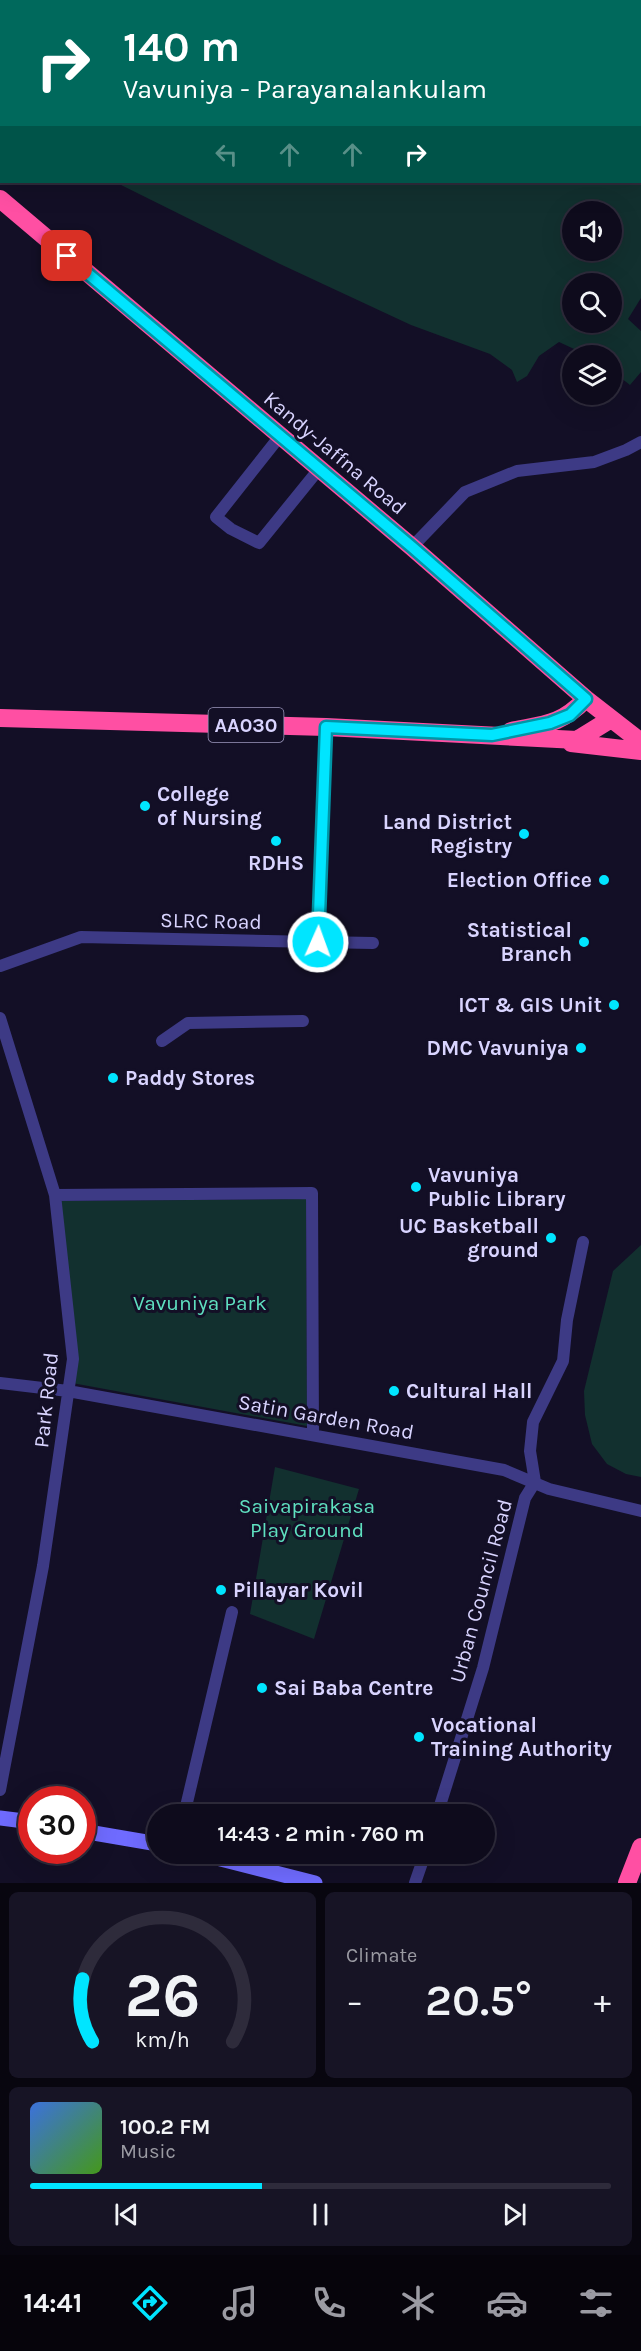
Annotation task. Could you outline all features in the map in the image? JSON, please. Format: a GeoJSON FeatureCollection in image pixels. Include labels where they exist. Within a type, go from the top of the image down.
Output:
{"type":"FeatureCollection","features":[{"type":"Feature","properties":{"kind":"highway","name":"Kandy-Jaffna Road"},"geometry":{"type":"LineString","coordinates":[[0,200],[412,547],[586,699],[641,742]]}},
{"type":"Feature","properties":{"kind":"highway","name":"AA030"},"geometry":{"type":"LineString","coordinates":[[492,735],[550,723],[570,715],[586,699]]}},
{"type":"Feature","properties":{"kind":"highway","name":"AA030"},"geometry":{"type":"LineString","coordinates":[[0,718],[326,727],[492,735],[540,740],[577,740],[611,719]]}},
{"type":"Feature","properties":{"kind":"highway"},"geometry":{"type":"LineString","coordinates":[[540,740],[641,751]]}},
{"type":"Feature","properties":{"kind":"highway"},"geometry":{"type":"LineString","coordinates":[[627,1883],[640,1852]]}},
{"type":"Feature","properties":{"kind":"highway"},"geometry":{"type":"LineString","coordinates":[[636,1883],[640,1852]]}},
{"type":"Feature","properties":{"kind":"main road"},"geometry":{"type":"LineString","coordinates":[[0,1818],[18,1820]]}},
{"type":"Feature","properties":{"kind":"main road"},"geometry":{"type":"LineString","coordinates":[[96,1833],[147,1842]]}},
{"type":"Feature","properties":{"kind":"main road"},"geometry":{"type":"LineString","coordinates":[[239,1864],[312,1883]]}},
{"type":"Feature","properties":{"kind":"street"},"geometry":{"type":"LineString","coordinates":[[280,436],[216,517],[231,529],[259,543],[319,469]]}},
{"type":"Feature","properties":{"kind":"street"},"geometry":{"type":"LineString","coordinates":[[412,547],[465,492],[517,471],[594,462],[641,442]]}},
{"type":"Feature","properties":{"kind":"street"},"geometry":{"type":"LineString","coordinates":[[318,942],[326,727]]}},
{"type":"Feature","properties":{"kind":"street","name":"SLRC Road"},"geometry":{"type":"LineString","coordinates":[[0,966],[81,937],[373,943]]}},
{"type":"Feature","properties":{"kind":"street","name":"Park Road"},"geometry":{"type":"LineString","coordinates":[[0,1018],[55,1195],[73,1359],[43,1566],[0,1790]]}},
{"type":"Feature","properties":{"kind":"street"},"geometry":{"type":"LineString","coordinates":[[162,1041],[188,1023],[303,1021]]}},
{"type":"Feature","properties":{"kind":"street"},"geometry":{"type":"LineString","coordinates":[[55,1195],[312,1193],[313,1434]]}},
{"type":"Feature","properties":{"kind":"street"},"geometry":{"type":"LineString","coordinates":[[535,1482],[530,1451],[533,1422],[563,1361],[567,1320],[583,1242]]}},
{"type":"Feature","properties":{"kind":"street","name":"Satin Garden Road"},"geometry":{"type":"LineString","coordinates":[[0,1383],[68,1391],[504,1470],[549,1489],[641,1511]]}},
{"type":"Feature","properties":{"kind":"street","name":"Urban Council Road"},"geometry":{"type":"LineString","coordinates":[[440,1804],[483,1668],[525,1498],[535,1482]]}},
{"type":"Feature","properties":{"kind":"street"},"geometry":{"type":"LineString","coordinates":[[187,1804],[232,1612]]}},
{"type":"Feature","properties":{"kind":"street"},"geometry":{"type":"LineString","coordinates":[[415,1883],[421,1864]]}},
{"type":"Feature","properties":{"kind":"green space"},"geometry":{"type":"Polygon","coordinates":[[[117,183],[641,183],[641,298],[628,319],[641,331],[641,372],[630,385],[622,379],[622,345],[565,345],[559,342],[539,356],[527,376],[517,382],[512,370],[490,354],[411,325],[280,264],[117,183]]]}},
{"type":"Feature","properties":{"kind":"green space","name":"Vavuniya Park"},"geometry":{"type":"Polygon","coordinates":[[[306,1199],[307,1426],[72,1383],[58,1201],[306,1199]]]}},
{"type":"Feature","properties":{"kind":"green space"},"geometry":{"type":"Polygon","coordinates":[[[641,1245],[641,1477],[626,1474],[607,1464],[592,1444],[585,1415],[584,1391],[613,1271],[641,1245]]]}},
{"type":"Feature","properties":{"kind":"green space","name":"Saivapirakasa Play Ground"},"geometry":{"type":"Polygon","coordinates":[[[275,1467],[359,1489],[314,1639],[250,1614],[275,1467]]]}},
{"type":"Feature","properties":{"kind":"place","name":"College of Nursing"},"geometry":{"type":"Point","coordinates":[145,806]}},
{"type":"Feature","properties":{"kind":"place","name":"Land District Registry"},"geometry":{"type":"Point","coordinates":[524,834]}},
{"type":"Feature","properties":{"kind":"place","name":"RDHS"},"geometry":{"type":"Point","coordinates":[276,841]}},
{"type":"Feature","properties":{"kind":"place","name":"Election Office"},"geometry":{"type":"Point","coordinates":[604,880]}},
{"type":"Feature","properties":{"kind":"place","name":"Statistical Branch"},"geometry":{"type":"Point","coordinates":[584,942]}},
{"type":"Feature","properties":{"kind":"place","name":"ICT & GIS Unit"},"geometry":{"type":"Point","coordinates":[614,1005]}},
{"type":"Feature","properties":{"kind":"place","name":"DMC Vavuniya"},"geometry":{"type":"Point","coordinates":[581,1048]}},
{"type":"Feature","properties":{"kind":"place","name":"Paddy Stores"},"geometry":{"type":"Point","coordinates":[113,1078]}},
{"type":"Feature","properties":{"kind":"place","name":"Vavuniya Public Library"},"geometry":{"type":"Point","coordinates":[416,1187]}},
{"type":"Feature","properties":{"kind":"place","name":"UC Basketball ground"},"geometry":{"type":"Point","coordinates":[551,1238]}},
{"type":"Feature","properties":{"kind":"place","name":"Cultural Hall"},"geometry":{"type":"Point","coordinates":[394,1391]}},
{"type":"Feature","properties":{"kind":"place","name":"Pillayar Kovil"},"geometry":{"type":"Point","coordinates":[221,1590]}},
{"type":"Feature","properties":{"kind":"place","name":"Sai Baba Centre"},"geometry":{"type":"Point","coordinates":[262,1688]}},
{"type":"Feature","properties":{"kind":"place","name":"Vocational Training Authority"},"geometry":{"type":"Point","coordinates":[419,1737]}},
{"type":"Feature","properties":{"kind":"route"},"geometry":{"type":"LineString","coordinates":[[67,256],[412,547],[586,699],[570,715],[550,723],[492,735],[326,727],[318,942]]}}]}
